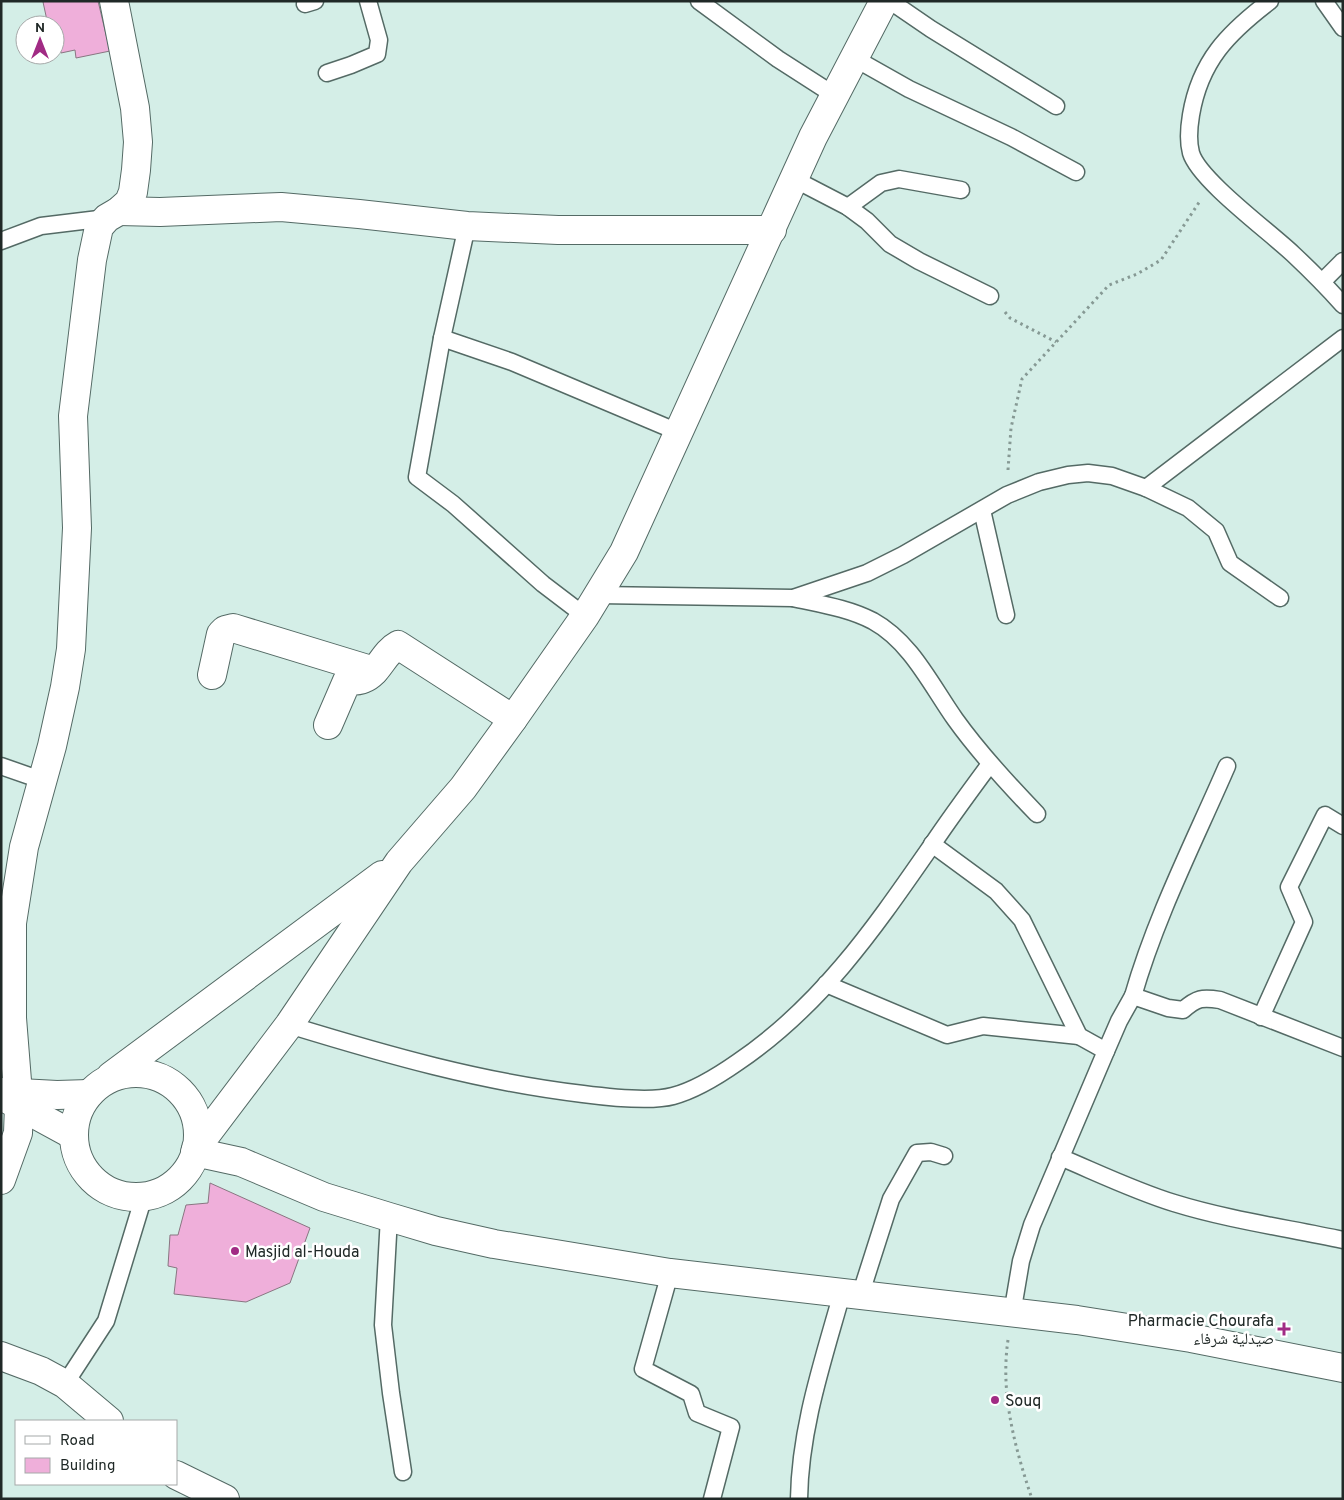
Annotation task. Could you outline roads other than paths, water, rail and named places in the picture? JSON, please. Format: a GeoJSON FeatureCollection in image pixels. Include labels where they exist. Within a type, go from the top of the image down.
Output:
{"type":"FeatureCollection","features":[{"type":"Feature","properties":{"kind":"street"},"geometry":{"type":"LineString","coordinates":[[1,1180],[18,1133],[10,1097],[12,923],[24,847],[62,704],[71,649],[77,528],[73,416],[95,240],[99,227],[129,202],[133,192],[138,142],[135,108],[114,1]]}},
{"type":"Feature","properties":{"kind":"street"},"geometry":{"type":"LineString","coordinates":[[399,862],[97,1087],[77,1113],[73,1135],[76,1152],[83,1168],[94,1182],[110,1192],[127,1196],[144,1196],[162,1191],[177,1182],[188,1168],[196,1150],[290,1025],[399,862],[463,788],[591,605],[624,552],[794,179],[834,95],[884,1]]}},
{"type":"Feature","properties":{"kind":"street"},"geometry":{"type":"LineString","coordinates":[[113,214],[281,207],[467,226],[568,230],[772,230]]}},
{"type":"Feature","properties":{"kind":"street"},"geometry":{"type":"LineString","coordinates":[[212,675],[221,634],[224,630],[233,628],[374,671]]}},
{"type":"Feature","properties":{"kind":"street"},"geometry":{"type":"LineString","coordinates":[[328,725],[347,681],[363,679],[374,671],[389,650],[398,646],[513,719]]}},
{"type":"Feature","properties":{"kind":"street"},"geometry":{"type":"LineString","coordinates":[[10,1097],[97,1087],[125,1074],[145,1074],[164,1079],[181,1092],[192,1109],[198,1128],[196,1150]]}},
{"type":"Feature","properties":{"kind":"street"},"geometry":{"type":"LineString","coordinates":[[10,1097],[73,1135]]}},
{"type":"Feature","properties":{"kind":"street"},"geometry":{"type":"LineString","coordinates":[[196,1150],[241,1162],[324,1197],[436,1231],[494,1244],[670,1273],[1012,1314],[1078,1320],[1191,1338],[1343,1368]]}},
{"type":"Feature","properties":{"kind":"street"},"geometry":{"type":"LineString","coordinates":[[1,1356],[65,1384],[107,1420]]}},
{"type":"Feature","properties":{"kind":"street"},"geometry":{"type":"LineString","coordinates":[[178,1476],[225,1499]]}},
{"type":"Feature","properties":{"kind":"lane"},"geometry":{"type":"LineString","coordinates":[[327,73],[377,54],[379,40],[368,1]]}},
{"type":"Feature","properties":{"kind":"lane"},"geometry":{"type":"LineString","coordinates":[[699,1],[778,59],[834,95]]}},
{"type":"Feature","properties":{"kind":"lane"},"geometry":{"type":"LineString","coordinates":[[890,1],[931,29],[1056,106]]}},
{"type":"Feature","properties":{"kind":"lane"},"geometry":{"type":"LineString","coordinates":[[1270,1],[1216,50],[1204,71],[1194,99],[1189,127],[1191,153],[1204,174],[1292,253],[1343,305]]}},
{"type":"Feature","properties":{"kind":"lane"},"geometry":{"type":"LineString","coordinates":[[1324,1],[1343,28]]}},
{"type":"Feature","properties":{"kind":"lane"},"geometry":{"type":"LineString","coordinates":[[854,58],[909,89],[1011,137],[1076,172]]}},
{"type":"Feature","properties":{"kind":"lane"},"geometry":{"type":"LineString","coordinates":[[794,179],[848,207],[867,221],[890,244],[990,296]]}},
{"type":"Feature","properties":{"kind":"lane"},"geometry":{"type":"LineString","coordinates":[[848,207],[881,183],[899,179],[961,190]]}},
{"type":"Feature","properties":{"kind":"lane"},"geometry":{"type":"LineString","coordinates":[[1,241],[41,226],[113,214]]}},
{"type":"Feature","properties":{"kind":"lane"},"geometry":{"type":"LineString","coordinates":[[467,226],[442,338],[418,477],[453,504],[543,584],[591,605],[793,598],[837,607],[873,622],[896,638],[916,660],[955,719],[990,764],[1037,814]]}},
{"type":"Feature","properties":{"kind":"lane"},"geometry":{"type":"LineString","coordinates":[[1322,282],[1343,261]]}},
{"type":"Feature","properties":{"kind":"lane"},"geometry":{"type":"LineString","coordinates":[[442,338],[512,362],[678,432]]}},
{"type":"Feature","properties":{"kind":"lane"},"geometry":{"type":"LineString","coordinates":[[1146,488],[1343,338]]}},
{"type":"Feature","properties":{"kind":"lane"},"geometry":{"type":"LineString","coordinates":[[793,598],[868,573],[1007,495],[1039,482],[1068,475],[1088,473],[1112,476],[1146,488],[1188,508],[1216,531],[1230,563],[1280,598]]}},
{"type":"Feature","properties":{"kind":"lane"},"geometry":{"type":"LineString","coordinates":[[982,510],[1006,615]]}},
{"type":"Feature","properties":{"kind":"lane"},"geometry":{"type":"LineString","coordinates":[[290,1025],[411,1062],[517,1086],[600,1096],[641,1098],[672,1096],[701,1085],[753,1052],[800,1013],[852,957],[990,764]]}},
{"type":"Feature","properties":{"kind":"lane"},"geometry":{"type":"LineString","coordinates":[[1,766],[41,780]]}},
{"type":"Feature","properties":{"kind":"lane"},"geometry":{"type":"LineString","coordinates":[[1012,1314],[1021,1261],[1032,1225],[1119,1021],[1133,996],[1163,909],[1227,766]]}},
{"type":"Feature","properties":{"kind":"lane"},"geometry":{"type":"LineString","coordinates":[[1261,1017],[1304,922],[1290,887],[1325,815],[1343,826]]}},
{"type":"Feature","properties":{"kind":"lane"},"geometry":{"type":"LineString","coordinates":[[932,844],[996,891],[1022,920],[1079,1036]]}},
{"type":"Feature","properties":{"kind":"lane"},"geometry":{"type":"LineString","coordinates":[[826,984],[948,1035],[983,1026],[1079,1036],[1106,1051]]}},
{"type":"Feature","properties":{"kind":"lane"},"geometry":{"type":"LineString","coordinates":[[1133,996],[1168,1008],[1183,1010],[1193,1002],[1205,997],[1220,1000],[1343,1048]]}},
{"type":"Feature","properties":{"kind":"lane"},"geometry":{"type":"LineString","coordinates":[[799,1499],[802,1453],[809,1414],[851,1294],[891,1199],[917,1153],[931,1152],[944,1156]]}},
{"type":"Feature","properties":{"kind":"lane"},"geometry":{"type":"LineString","coordinates":[[1060,1157],[1174,1203],[1208,1212],[1343,1240]]}},
{"type":"Feature","properties":{"kind":"lane"},"geometry":{"type":"LineString","coordinates":[[65,1384],[106,1321],[144,1196]]}},
{"type":"Feature","properties":{"kind":"lane"},"geometry":{"type":"LineString","coordinates":[[389,1217],[383,1325],[403,1472]]}},
{"type":"Feature","properties":{"kind":"lane"},"geometry":{"type":"LineString","coordinates":[[670,1273],[643,1369],[691,1394],[697,1412],[731,1427],[712,1499]]}},
{"type":"Feature","properties":{"kind":"place","name":"Masjid al-Houda"},"geometry":{"type":"Point","coordinates":[235,1251]}},
{"type":"Feature","properties":{"kind":"place","name":"Pharmacie Chourafa صيدلية شرفاء"},"geometry":{"type":"Point","coordinates":[1284,1329]}},
{"type":"Feature","properties":{"kind":"place","name":"Souq"},"geometry":{"type":"Point","coordinates":[995,1400]}}]}
